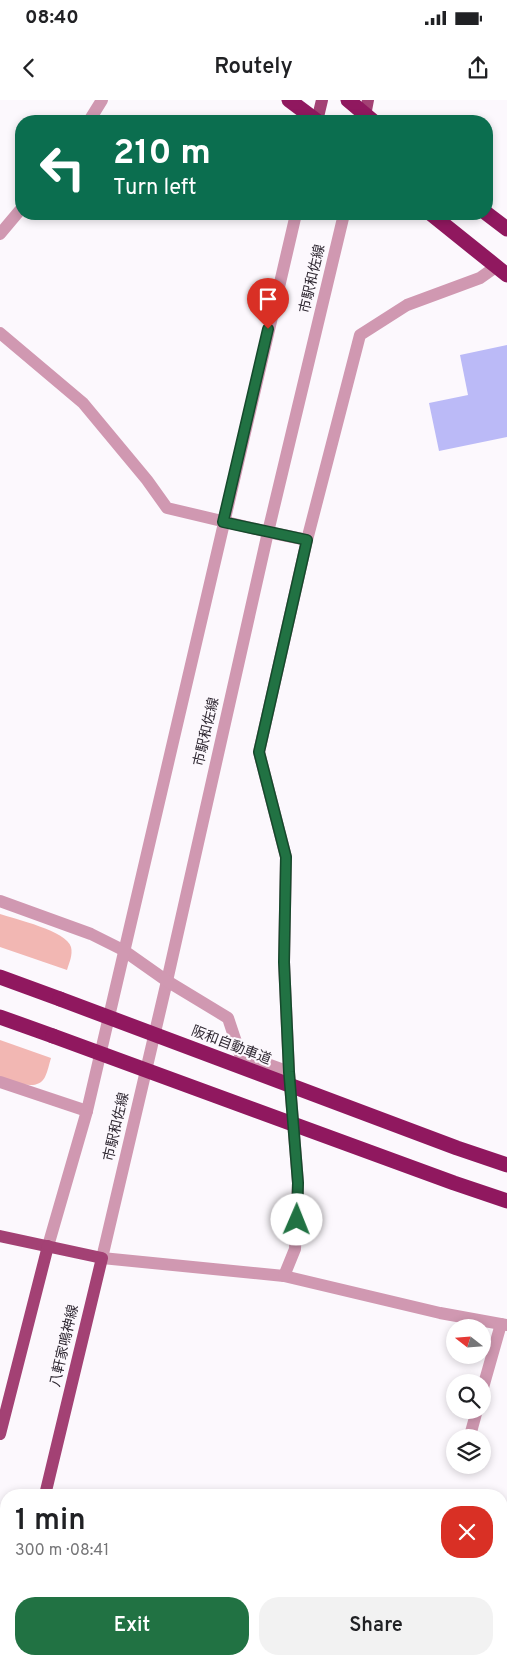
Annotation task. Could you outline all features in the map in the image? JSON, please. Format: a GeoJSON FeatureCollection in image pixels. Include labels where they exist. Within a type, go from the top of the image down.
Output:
{"type":"FeatureCollection","features":[{"type":"Feature","properties":{"kind":"highway"},"geometry":{"type":"LineString","coordinates":[[290,100],[309,115]]}},
{"type":"Feature","properties":{"kind":"highway"},"geometry":{"type":"LineString","coordinates":[[348,100],[367,114]]}},
{"type":"Feature","properties":{"kind":"highway"},"geometry":{"type":"LineString","coordinates":[[493,219],[507,230]]}},
{"type":"Feature","properties":{"kind":"highway"},"geometry":{"type":"LineString","coordinates":[[438,220],[502,271]]}},
{"type":"Feature","properties":{"kind":"highway","name":"阪和自動車道"},"geometry":{"type":"LineString","coordinates":[[0,977],[507,1165]]}},
{"type":"Feature","properties":{"kind":"highway"},"geometry":{"type":"LineString","coordinates":[[0,1017],[507,1201]]}},
{"type":"Feature","properties":{"kind":"main road"},"geometry":{"type":"LineString","coordinates":[[318,115],[322,100]]}},
{"type":"Feature","properties":{"kind":"main road"},"geometry":{"type":"LineString","coordinates":[[0,1236],[102,1258]]}},
{"type":"Feature","properties":{"kind":"main road"},"geometry":{"type":"LineString","coordinates":[[0,1434],[3,1407],[48,1246]]}},
{"type":"Feature","properties":{"kind":"main road","name":"八軒家鳴神線"},"geometry":{"type":"LineString","coordinates":[[47,1489],[102,1258]]}},
{"type":"Feature","properties":{"kind":"street"},"geometry":{"type":"LineString","coordinates":[[93,115],[102,100]]}},
{"type":"Feature","properties":{"kind":"street"},"geometry":{"type":"LineString","coordinates":[[0,234],[15,216]]}},
{"type":"Feature","properties":{"kind":"street"},"geometry":{"type":"LineString","coordinates":[[48,1246],[87,1110],[295,220]]}},
{"type":"Feature","properties":{"kind":"street","name":"市駅和佐線"},"geometry":{"type":"LineString","coordinates":[[102,1258],[167,981],[268,532],[343,220]]}},
{"type":"Feature","properties":{"kind":"street"},"geometry":{"type":"LineString","coordinates":[[284,1276],[295,1249],[298,1208],[284,962],[286,857],[259,752],[307,540],[360,335],[407,305],[502,271]]}},
{"type":"Feature","properties":{"kind":"street"},"geometry":{"type":"LineString","coordinates":[[0,333],[83,403],[146,480],[166,508],[307,540]]}},
{"type":"Feature","properties":{"kind":"street"},"geometry":{"type":"LineString","coordinates":[[0,901],[91,934],[123,950],[167,981],[228,1018],[240,1054],[289,1072]]}},
{"type":"Feature","properties":{"kind":"street"},"geometry":{"type":"LineString","coordinates":[[0,1082],[87,1110]]}},
{"type":"Feature","properties":{"kind":"street"},"geometry":{"type":"LineString","coordinates":[[102,1258],[284,1276],[440,1313],[504,1324],[488,1374]]}},
{"type":"Feature","properties":{"kind":"shaded area"},"geometry":{"type":"Polygon","coordinates":[[[0,914],[51,931],[67,941],[72,953],[67,970],[0,947],[0,914]]]}},
{"type":"Feature","properties":{"kind":"shaded area"},"geometry":{"type":"Polygon","coordinates":[[[0,1040],[51,1058],[46,1075],[41,1082],[31,1085],[0,1077],[0,1040]]]}},
{"type":"Feature","properties":{"kind":"building"},"geometry":{"type":"Polygon","coordinates":[[[507,345],[507,437],[439,451],[429,403],[468,395],[460,355],[507,345]]]}},
{"type":"Feature","properties":{"kind":"route"},"geometry":{"type":"LineString","coordinates":[[268,329],[223,522],[307,540],[259,752],[286,857],[284,962],[289,1072],[298,1183],[297,1220]]}}]}
